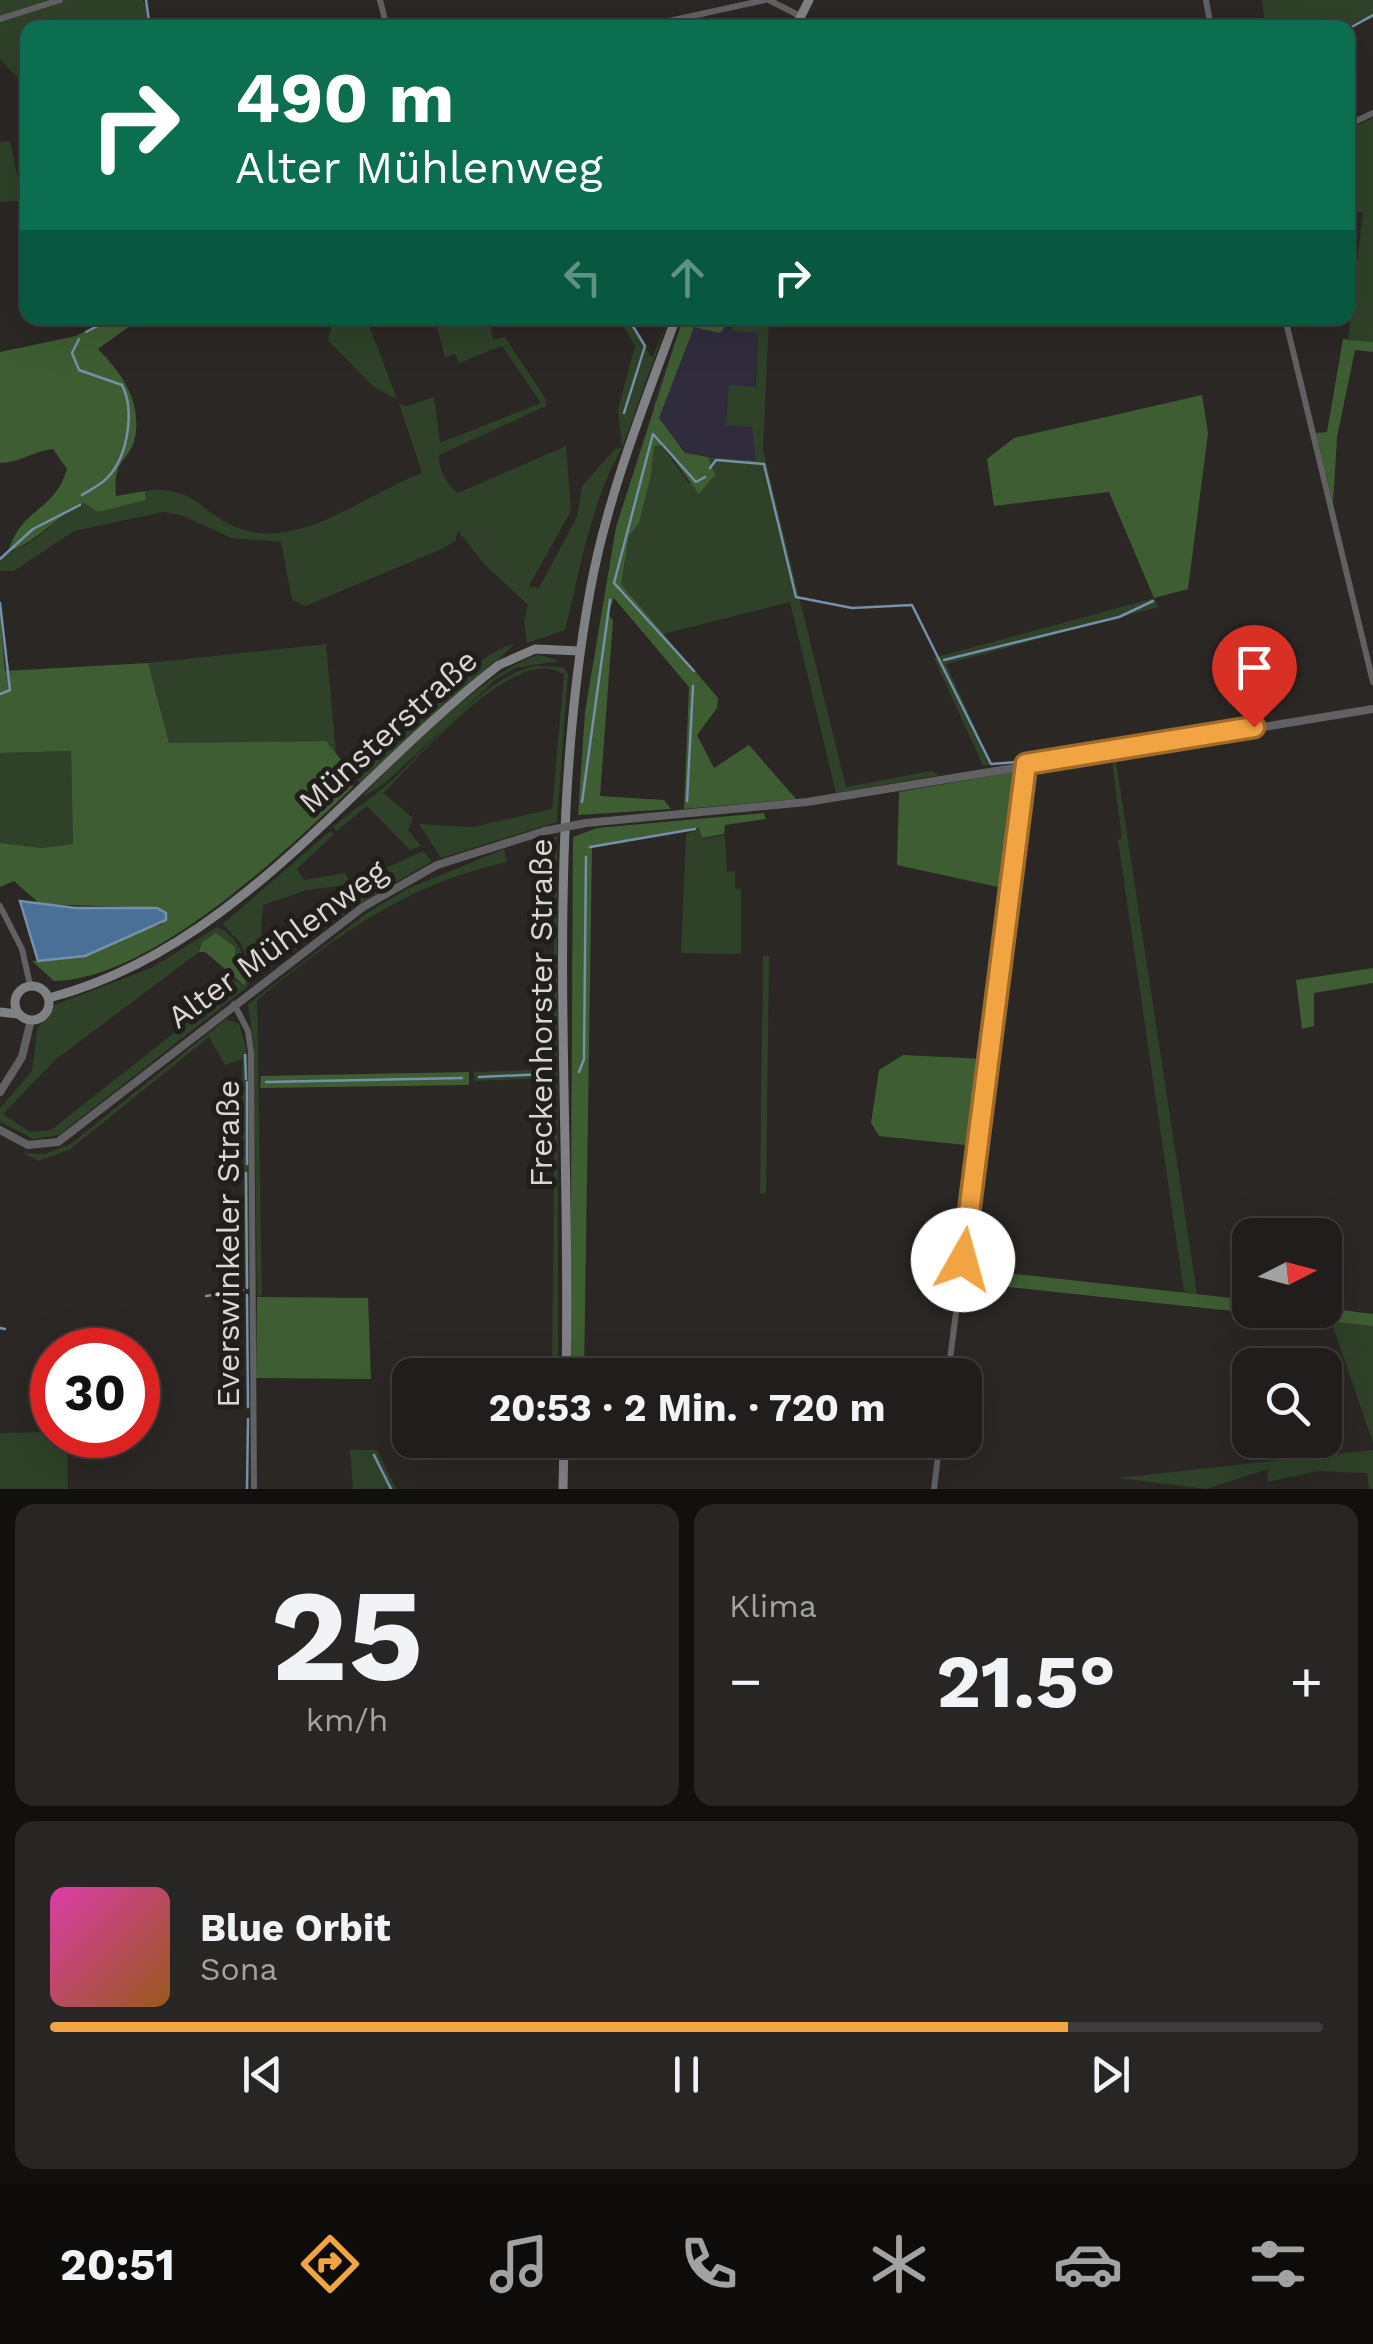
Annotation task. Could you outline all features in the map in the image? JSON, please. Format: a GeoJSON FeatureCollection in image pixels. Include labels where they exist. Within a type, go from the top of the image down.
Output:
{"type":"FeatureCollection","features":[{"type":"Feature","properties":{"kind":"main road"},"geometry":{"type":"LineString","coordinates":[[799,20],[809,0]]}},
{"type":"Feature","properties":{"kind":"main road"},"geometry":{"type":"LineString","coordinates":[[580,651],[608,516],[674,325]]}},
{"type":"Feature","properties":{"kind":"main road","name":"Münsterstraße"},"geometry":{"type":"LineString","coordinates":[[48,998],[132,967],[211,921],[499,664],[536,649],[580,651]]}},
{"type":"Feature","properties":{"kind":"main road","name":"Freckenhorster Straße"},"geometry":{"type":"LineString","coordinates":[[566,1358],[565,837],[580,651]]}},
{"type":"Feature","properties":{"kind":"main road"},"geometry":{"type":"LineString","coordinates":[[30,985],[42,988],[48,998],[45,1014],[31,1020],[0,1009],[30,985]]}},
{"type":"Feature","properties":{"kind":"main road"},"geometry":{"type":"LineString","coordinates":[[14,998],[18,1014]]}},
{"type":"Feature","properties":{"kind":"main road"},"geometry":{"type":"LineString","coordinates":[[563,1489],[564,1458]]}},
{"type":"Feature","properties":{"kind":"street"},"geometry":{"type":"LineString","coordinates":[[0,19],[60,0]]}},
{"type":"Feature","properties":{"kind":"street"},"geometry":{"type":"LineString","coordinates":[[674,20],[767,0],[800,16]]}},
{"type":"Feature","properties":{"kind":"street"},"geometry":{"type":"LineString","coordinates":[[1287,325],[1373,682]]}},
{"type":"Feature","properties":{"kind":"street","name":"Alter Mühlenweg"},"geometry":{"type":"LineString","coordinates":[[0,1130],[28,1145],[50,1144],[65,1138],[341,922],[404,881],[467,854],[586,823],[768,808],[1373,708]]}},
{"type":"Feature","properties":{"kind":"street"},"geometry":{"type":"LineString","coordinates":[[950,1358],[1026,764]]}},
{"type":"Feature","properties":{"kind":"street"},"geometry":{"type":"LineString","coordinates":[[0,906],[22,949],[30,985]]}},
{"type":"Feature","properties":{"kind":"street","name":"Everswinkeler Straße"},"geometry":{"type":"LineString","coordinates":[[233,1003],[245,1023],[251,1052],[254,1489]]}},
{"type":"Feature","properties":{"kind":"street"},"geometry":{"type":"LineString","coordinates":[[0,1092],[22,1057],[31,1020]]}},
{"type":"Feature","properties":{"kind":"street"},"geometry":{"type":"LineString","coordinates":[[934,1489],[938,1458]]}},
{"type":"Feature","properties":{"kind":"shaded area"},"geometry":{"type":"Polygon","coordinates":[[[681,325],[723,325],[732,331],[758,332],[752,427],[757,460],[685,454],[652,408],[681,325]]]}},
{"type":"Feature","properties":{"kind":"green space"},"geometry":{"type":"Polygon","coordinates":[[[0,0],[143,0],[150,20],[20,20],[20,78],[0,59],[0,0]]]}},
{"type":"Feature","properties":{"kind":"green space"},"geometry":{"type":"Polygon","coordinates":[[[1262,0],[1373,0],[1373,18],[1355,26],[1355,20],[1264,20],[1262,0]]]}},
{"type":"Feature","properties":{"kind":"green space"},"geometry":{"type":"Polygon","coordinates":[[[1373,118],[1373,342],[1348,339],[1350,325],[1355,325],[1355,280],[1363,212],[1355,214],[1355,126],[1373,118]]]}},
{"type":"Feature","properties":{"kind":"green space"},"geometry":{"type":"Polygon","coordinates":[[[10,141],[20,201],[0,202],[0,142],[10,141]]]}},
{"type":"Feature","properties":{"kind":"green space"},"geometry":{"type":"Polygon","coordinates":[[[97,325],[131,325],[98,349],[126,386],[136,418],[134,441],[117,473],[116,496],[145,491],[146,500],[98,512],[84,503],[8,552],[22,526],[54,494],[67,469],[53,449],[0,463],[0,352],[76,336],[97,325]]]}},
{"type":"Feature","properties":{"kind":"green space"},"geometry":{"type":"Polygon","coordinates":[[[331,325],[369,325],[397,399],[374,387],[328,341],[331,325]]]}},
{"type":"Feature","properties":{"kind":"green space"},"geometry":{"type":"Polygon","coordinates":[[[437,325],[490,325],[493,340],[505,337],[545,398],[546,406],[439,455],[447,481],[458,493],[566,446],[571,511],[529,586],[539,588],[577,517],[582,486],[615,449],[622,448],[594,513],[565,630],[527,643],[524,623],[528,605],[484,564],[458,531],[455,541],[444,548],[305,606],[292,600],[281,542],[231,538],[181,515],[163,512],[74,531],[14,571],[0,571],[3,557],[29,543],[76,507],[84,503],[98,512],[146,500],[145,491],[177,492],[248,531],[270,534],[315,524],[422,473],[399,404],[408,406],[434,397],[440,443],[541,403],[502,346],[459,363],[455,354],[445,358],[437,325]]]}},
{"type":"Feature","properties":{"kind":"green space"},"geometry":{"type":"Polygon","coordinates":[[[622,325],[632,325],[652,358],[666,325],[622,448],[618,409],[635,346],[622,325]]]}},
{"type":"Feature","properties":{"kind":"green space"},"geometry":{"type":"Polygon","coordinates":[[[681,325],[726,325],[720,333],[694,327],[659,418],[685,453],[708,457],[715,475],[699,494],[663,445],[654,446],[651,476],[639,523],[629,536],[621,584],[718,698],[717,708],[697,735],[714,768],[749,745],[796,799],[684,809],[689,687],[614,598],[608,614],[613,620],[600,796],[664,800],[671,809],[578,815],[585,712],[616,527],[681,325]]]}},
{"type":"Feature","properties":{"kind":"green space"},"geometry":{"type":"Polygon","coordinates":[[[732,325],[769,325],[763,450],[846,787],[931,771],[940,775],[836,793],[790,602],[663,634],[621,584],[629,536],[639,523],[651,476],[654,446],[662,445],[689,484],[712,466],[708,457],[756,460],[752,427],[726,425],[729,385],[756,387],[758,333],[732,331],[732,325]]]}},
{"type":"Feature","properties":{"kind":"green space"},"geometry":{"type":"Polygon","coordinates":[[[1343,339],[1373,342],[1373,352],[1355,350],[1337,437],[1333,503],[1316,433],[1327,432],[1343,339]]]}},
{"type":"Feature","properties":{"kind":"green space"},"geometry":{"type":"Polygon","coordinates":[[[1202,395],[1208,433],[1188,589],[1154,598],[1109,492],[994,506],[987,459],[1014,438],[1202,395]]]}},
{"type":"Feature","properties":{"kind":"green space"},"geometry":{"type":"Polygon","coordinates":[[[1154,598],[1158,607],[946,664],[992,765],[983,766],[934,658],[1154,598]]]}},
{"type":"Feature","properties":{"kind":"green space"},"geometry":{"type":"Polygon","coordinates":[[[0,611],[5,671],[148,663],[169,743],[326,741],[354,776],[350,779],[353,787],[254,877],[173,936],[92,975],[54,981],[32,961],[85,956],[119,938],[163,924],[157,908],[40,904],[14,881],[0,887],[0,843],[42,848],[73,844],[71,751],[0,753],[0,611]]]}},
{"type":"Feature","properties":{"kind":"green space"},"geometry":{"type":"Polygon","coordinates":[[[326,644],[336,753],[325,741],[169,744],[148,663],[326,644]]]}},
{"type":"Feature","properties":{"kind":"green space"},"geometry":{"type":"Polygon","coordinates":[[[515,644],[361,784],[354,776],[362,774],[457,680],[478,663],[515,644]]]}},
{"type":"Feature","properties":{"kind":"green space"},"geometry":{"type":"Polygon","coordinates":[[[540,655],[560,661],[515,668],[495,680],[385,783],[361,798],[396,761],[472,694],[498,675],[540,655]]]}},
{"type":"Feature","properties":{"kind":"green space"},"geometry":{"type":"Polygon","coordinates":[[[535,666],[563,667],[568,674],[557,822],[441,858],[419,824],[473,827],[552,809],[564,675],[545,668],[521,673],[469,708],[383,793],[413,818],[408,830],[421,846],[410,850],[367,806],[337,831],[333,827],[389,783],[476,698],[515,673],[535,666]]]}},
{"type":"Feature","properties":{"kind":"green space"},"geometry":{"type":"Polygon","coordinates":[[[71,751],[73,845],[42,848],[0,843],[0,753],[71,751]]]}},
{"type":"Feature","properties":{"kind":"green space"},"geometry":{"type":"Polygon","coordinates":[[[1111,754],[1115,755],[1197,1294],[1184,1292],[1118,840],[1122,839],[1111,754]]]}},
{"type":"Feature","properties":{"kind":"green space"},"geometry":{"type":"Polygon","coordinates":[[[1019,771],[1007,889],[897,865],[899,792],[1019,771]]]}},
{"type":"Feature","properties":{"kind":"green space"},"geometry":{"type":"Polygon","coordinates":[[[764,813],[766,819],[725,825],[724,834],[702,838],[699,828],[592,848],[584,1358],[570,1358],[573,837],[597,828],[764,813]]]}},
{"type":"Feature","properties":{"kind":"green space"},"geometry":{"type":"Polygon","coordinates":[[[700,828],[702,839],[725,835],[727,872],[735,871],[735,888],[741,889],[741,954],[681,953],[686,834],[700,828]]]}},
{"type":"Feature","properties":{"kind":"green space"},"geometry":{"type":"Polygon","coordinates":[[[330,831],[334,834],[297,869],[304,880],[345,873],[351,884],[423,851],[432,861],[357,905],[254,980],[242,945],[223,924],[330,831]],[[348,885],[307,890],[263,905],[259,967],[349,904],[348,885]]]}},
{"type":"Feature","properties":{"kind":"green space"},"geometry":{"type":"Polygon","coordinates":[[[557,837],[558,1358],[552,1358],[555,1078],[475,1081],[474,1072],[554,1069],[557,837]]]}},
{"type":"Feature","properties":{"kind":"green space"},"geometry":{"type":"Polygon","coordinates":[[[504,849],[507,862],[437,884],[374,915],[257,1000],[262,1295],[257,1297],[254,1048],[248,1004],[367,913],[405,890],[504,849]]]}},
{"type":"Feature","properties":{"kind":"green space"},"geometry":{"type":"Polygon","coordinates":[[[217,927],[236,942],[250,981],[59,1135],[33,1139],[0,1122],[0,1108],[32,1071],[37,1029],[54,1005],[151,968],[217,927]],[[202,942],[199,952],[55,1060],[3,1114],[30,1132],[51,1130],[216,1000],[234,979],[243,985],[202,942]]]}},
{"type":"Feature","properties":{"kind":"green space"},"geometry":{"type":"Polygon","coordinates":[[[216,933],[235,947],[235,957],[248,977],[244,985],[205,952],[199,952],[202,942],[216,933]]]}},
{"type":"Feature","properties":{"kind":"green space"},"geometry":{"type":"Polygon","coordinates":[[[763,956],[769,956],[766,1193],[760,1194],[763,956]]]}},
{"type":"Feature","properties":{"kind":"green space"},"geometry":{"type":"Polygon","coordinates":[[[1373,968],[1373,983],[1314,993],[1314,1026],[1302,1029],[1296,980],[1373,968]]]}},
{"type":"Feature","properties":{"kind":"green space"},"geometry":{"type":"Polygon","coordinates":[[[226,1019],[239,1024],[248,1055],[250,1288],[245,1288],[242,1059],[225,1065],[209,1037],[69,1150],[38,1161],[23,1153],[45,1154],[72,1143],[226,1019]]]}},
{"type":"Feature","properties":{"kind":"green space"},"geometry":{"type":"Polygon","coordinates":[[[903,1055],[984,1059],[974,1146],[879,1136],[871,1123],[879,1070],[903,1055]]]}},
{"type":"Feature","properties":{"kind":"green space"},"geometry":{"type":"Polygon","coordinates":[[[469,1072],[469,1085],[260,1088],[261,1076],[469,1072]]]}},
{"type":"Feature","properties":{"kind":"green space"},"geometry":{"type":"Polygon","coordinates":[[[963,1268],[1232,1298],[1232,1311],[962,1282],[963,1268]]]}},
{"type":"Feature","properties":{"kind":"green space"},"geometry":{"type":"Polygon","coordinates":[[[257,1297],[368,1298],[371,1379],[256,1378],[257,1297]]]}},
{"type":"Feature","properties":{"kind":"green space"},"geometry":{"type":"Polygon","coordinates":[[[1342,1310],[1373,1314],[1373,1326],[1342,1323],[1342,1310]]]}},
{"type":"Feature","properties":{"kind":"green space"},"geometry":{"type":"Polygon","coordinates":[[[1342,1322],[1373,1326],[1373,1443],[1342,1348],[1333,1328],[1342,1328],[1342,1322]]]}},
{"type":"Feature","properties":{"kind":"green space"},"geometry":{"type":"Polygon","coordinates":[[[30,1432],[30,1458],[67,1458],[68,1489],[0,1489],[0,1433],[30,1432]]]}},
{"type":"Feature","properties":{"kind":"green space"},"geometry":{"type":"Polygon","coordinates":[[[350,1450],[377,1450],[396,1489],[353,1489],[350,1450]]]}},
{"type":"Feature","properties":{"kind":"green space"},"geometry":{"type":"Polygon","coordinates":[[[1373,1450],[1373,1489],[1369,1489],[1367,1473],[1319,1471],[1267,1482],[1268,1469],[1206,1489],[1118,1478],[1300,1458],[1342,1458],[1342,1453],[1373,1450]]]}},
{"type":"Feature","properties":{"kind":"water"},"geometry":{"type":"Polygon","coordinates":[[[20,901],[76,908],[157,908],[166,913],[166,920],[85,956],[38,961],[20,901]]]}},
{"type":"Feature","properties":{"kind":"waterway"},"geometry":{"type":"LineString","coordinates":[[146,0],[149,20]]}},
{"type":"Feature","properties":{"kind":"waterway"},"geometry":{"type":"LineString","coordinates":[[1355,25],[1373,15]]}},
{"type":"Feature","properties":{"kind":"waterway"},"geometry":{"type":"LineString","coordinates":[[86,332],[100,325]]}},
{"type":"Feature","properties":{"kind":"waterway"},"geometry":{"type":"LineString","coordinates":[[624,413],[645,346],[632,325]]}},
{"type":"Feature","properties":{"kind":"waterway"},"geometry":{"type":"LineString","coordinates":[[79,339],[72,353],[79,370],[122,385],[129,420],[125,445],[115,468],[82,495]]}},
{"type":"Feature","properties":{"kind":"waterway"},"geometry":{"type":"LineString","coordinates":[[694,671],[614,583],[653,434],[696,482],[705,477]]}},
{"type":"Feature","properties":{"kind":"waterway"},"geometry":{"type":"LineString","coordinates":[[710,468],[716,460],[764,464],[796,597],[852,608],[912,605],[991,764],[1017,762]]}},
{"type":"Feature","properties":{"kind":"waterway"},"geometry":{"type":"LineString","coordinates":[[0,559],[33,529],[80,505]]}},
{"type":"Feature","properties":{"kind":"waterway"},"geometry":{"type":"LineString","coordinates":[[582,802],[610,600]]}},
{"type":"Feature","properties":{"kind":"waterway"},"geometry":{"type":"LineString","coordinates":[[944,660],[1119,617],[1153,601]]}},
{"type":"Feature","properties":{"kind":"waterway"},"geometry":{"type":"LineString","coordinates":[[0,603],[10,690],[0,694]]}},
{"type":"Feature","properties":{"kind":"waterway"},"geometry":{"type":"LineString","coordinates":[[687,801],[693,686]]}},
{"type":"Feature","properties":{"kind":"waterway"},"geometry":{"type":"LineString","coordinates":[[1010,848],[1020,772]]}},
{"type":"Feature","properties":{"kind":"waterway"},"geometry":{"type":"LineString","coordinates":[[590,847],[695,829]]}},
{"type":"Feature","properties":{"kind":"waterway"},"geometry":{"type":"LineString","coordinates":[[993,1059],[1020,849]]}},
{"type":"Feature","properties":{"kind":"waterway"},"geometry":{"type":"LineString","coordinates":[[579,1072],[584,1059],[586,857]]}},
{"type":"Feature","properties":{"kind":"waterway"},"geometry":{"type":"LineString","coordinates":[[245,1055],[246,1079]]}},
{"type":"Feature","properties":{"kind":"waterway"},"geometry":{"type":"LineString","coordinates":[[968,1257],[992,1072]]}},
{"type":"Feature","properties":{"kind":"waterway"},"geometry":{"type":"LineString","coordinates":[[479,1077],[546,1074]]}},
{"type":"Feature","properties":{"kind":"waterway"},"geometry":{"type":"LineString","coordinates":[[266,1082],[462,1078]]}},
{"type":"Feature","properties":{"kind":"waterway"},"geometry":{"type":"LineString","coordinates":[[247,1082],[247,1164]]}},
{"type":"Feature","properties":{"kind":"waterway"},"geometry":{"type":"LineString","coordinates":[[246,1173],[247,1288]]}},
{"type":"Feature","properties":{"kind":"waterway"},"geometry":{"type":"LineString","coordinates":[[206,1296],[243,1290]]}},
{"type":"Feature","properties":{"kind":"waterway"},"geometry":{"type":"LineString","coordinates":[[247,1295],[248,1407]]}},
{"type":"Feature","properties":{"kind":"waterway"},"geometry":{"type":"LineString","coordinates":[[0,1328],[5,1329]]}},
{"type":"Feature","properties":{"kind":"waterway"},"geometry":{"type":"LineString","coordinates":[[247,1489],[248,1419]]}},
{"type":"Feature","properties":{"kind":"waterway"},"geometry":{"type":"LineString","coordinates":[[374,1455],[391,1489]]}},
{"type":"Feature","properties":{"kind":"route"},"geometry":{"type":"LineString","coordinates":[[963,1260],[1026,764],[1254,727]]}}]}
